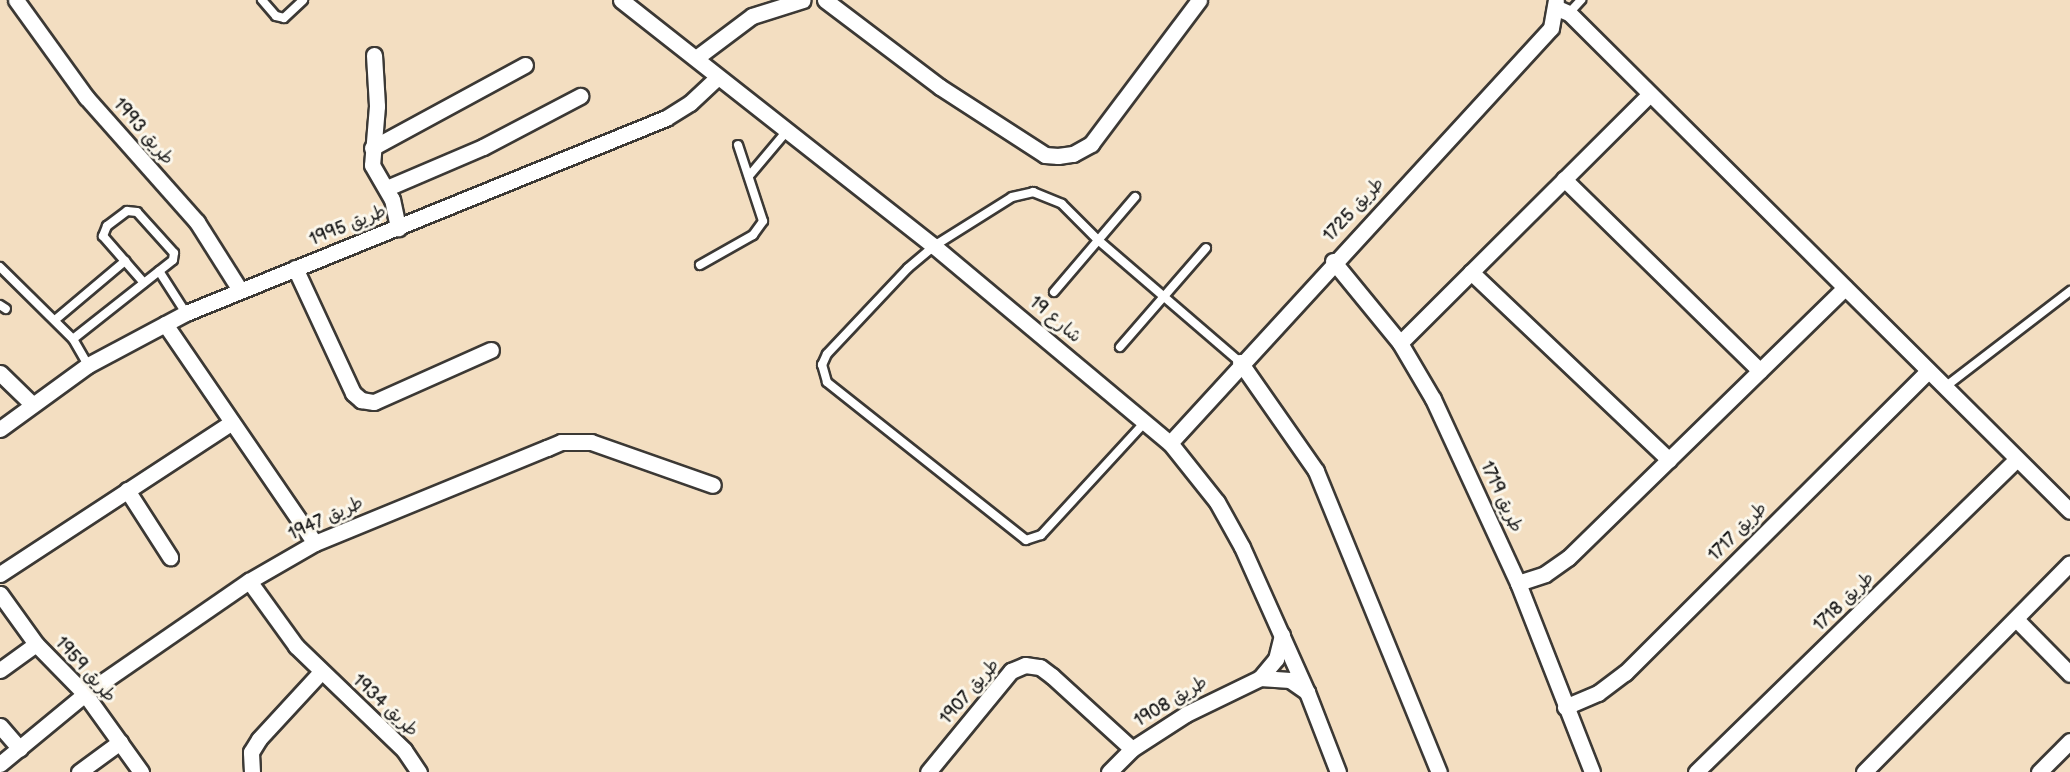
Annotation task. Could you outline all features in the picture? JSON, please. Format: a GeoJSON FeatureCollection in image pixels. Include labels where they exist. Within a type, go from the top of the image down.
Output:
{"type":"FeatureCollection","features":[{"type":"Feature","properties":{"kind":"street","name":"طريق 1993"},"geometry":{"type":"LineString","coordinates":[[16,0],[86,97],[197,222],[240,290]]}},
{"type":"Feature","properties":{"kind":"street","name":"شارع 19"},"geometry":{"type":"LineString","coordinates":[[621,0],[786,132],[934,246],[1170,443],[1217,502],[1282,635],[1338,772]]}},
{"type":"Feature","properties":{"kind":"street"},"geometry":{"type":"LineString","coordinates":[[696,58],[752,16],[803,0]]}},
{"type":"Feature","properties":{"kind":"street"},"geometry":{"type":"LineString","coordinates":[[825,0],[940,87],[1045,155],[1058,156],[1073,154],[1091,144],[1199,0]]}},
{"type":"Feature","properties":{"kind":"street"},"geometry":{"type":"LineString","coordinates":[[1560,7],[2070,511]]}},
{"type":"Feature","properties":{"kind":"street","name":"طريق 1725"},"geometry":{"type":"LineString","coordinates":[[1170,443],[1240,362],[1544,36],[1560,7]]}},
{"type":"Feature","properties":{"kind":"street"},"geometry":{"type":"LineString","coordinates":[[374,55],[377,106],[372,148],[374,172],[387,188],[398,228]]}},
{"type":"Feature","properties":{"kind":"street"},"geometry":{"type":"LineString","coordinates":[[372,148],[525,65]]}},
{"type":"Feature","properties":{"kind":"street","name":"طريق 1995"},"geometry":{"type":"LineString","coordinates":[[0,429],[88,365],[186,313],[666,118],[690,103],[718,77]]}},
{"type":"Feature","properties":{"kind":"street"},"geometry":{"type":"LineString","coordinates":[[1400,343],[1649,95]]}},
{"type":"Feature","properties":{"kind":"street"},"geometry":{"type":"LineString","coordinates":[[387,188],[476,150],[580,96]]}},
{"type":"Feature","properties":{"kind":"street"},"geometry":{"type":"LineString","coordinates":[[1564,179],[1760,371]]}},
{"type":"Feature","properties":{"kind":"street","name":"طريق 1719"},"geometry":{"type":"LineString","coordinates":[[1333,261],[1400,343],[1433,399],[1518,583],[1592,772]]}},
{"type":"Feature","properties":{"kind":"street"},"geometry":{"type":"LineString","coordinates":[[295,268],[353,393],[361,400],[374,402],[491,350]]}},
{"type":"Feature","properties":{"kind":"street"},"geometry":{"type":"LineString","coordinates":[[1471,272],[1669,460]]}},
{"type":"Feature","properties":{"kind":"street"},"geometry":{"type":"LineString","coordinates":[[1518,583],[1545,574],[1568,558],[1845,288]]}},
{"type":"Feature","properties":{"kind":"street"},"geometry":{"type":"LineString","coordinates":[[165,324],[315,543]]}},
{"type":"Feature","properties":{"kind":"street"},"geometry":{"type":"LineString","coordinates":[[1240,362],[1316,471],[1439,772]]}},
{"type":"Feature","properties":{"kind":"street","name":"طريق 1717"},"geometry":{"type":"LineString","coordinates":[[1565,707],[1598,693],[1625,673],[1928,370]]}},
{"type":"Feature","properties":{"kind":"street"},"geometry":{"type":"LineString","coordinates":[[0,373],[32,404]]}},
{"type":"Feature","properties":{"kind":"street"},"geometry":{"type":"LineString","coordinates":[[0,574],[232,422]]}},
{"type":"Feature","properties":{"kind":"street","name":"طريق 1947"},"geometry":{"type":"LineString","coordinates":[[0,764],[85,694],[249,581],[315,543],[561,442],[591,442],[713,485]]}},
{"type":"Feature","properties":{"kind":"street","name":"طريق 1718"},"geometry":{"type":"LineString","coordinates":[[1696,772],[2017,459]]}},
{"type":"Feature","properties":{"kind":"street"},"geometry":{"type":"LineString","coordinates":[[127,490],[170,557]]}},
{"type":"Feature","properties":{"kind":"street"},"geometry":{"type":"LineString","coordinates":[[1864,772],[2070,563]]}},
{"type":"Feature","properties":{"kind":"street","name":"طريق 1934"},"geometry":{"type":"LineString","coordinates":[[249,581],[285,632],[320,673],[404,750],[419,772]]}},
{"type":"Feature","properties":{"kind":"street","name":"طريق 1959"},"geometry":{"type":"LineString","coordinates":[[0,594],[36,644],[85,694],[141,772]]}},
{"type":"Feature","properties":{"kind":"street"},"geometry":{"type":"LineString","coordinates":[[2016,619],[2070,674]]}},
{"type":"Feature","properties":{"kind":"street","name":"طريق 1908"},"geometry":{"type":"LineString","coordinates":[[1109,772],[1132,748],[1186,714],[1260,678],[1276,659],[1282,635]]}},
{"type":"Feature","properties":{"kind":"street"},"geometry":{"type":"LineString","coordinates":[[0,670],[36,644]]}},
{"type":"Feature","properties":{"kind":"street","name":"طريق 1907"},"geometry":{"type":"LineString","coordinates":[[928,772],[1011,671],[1025,665],[1040,667],[1052,676],[1132,748]]}},
{"type":"Feature","properties":{"kind":"street"},"geometry":{"type":"LineString","coordinates":[[252,772],[251,752],[259,739],[320,673]]}},
{"type":"Feature","properties":{"kind":"street","name":"طريق 1908"},"geometry":{"type":"LineString","coordinates":[[1260,678],[1290,680],[1307,692]]}},
{"type":"Feature","properties":{"kind":"street"},"geometry":{"type":"LineString","coordinates":[[0,726],[20,748]]}},
{"type":"Feature","properties":{"kind":"street"},"geometry":{"type":"LineString","coordinates":[[2039,772],[2070,741]]}},
{"type":"Feature","properties":{"kind":"street"},"geometry":{"type":"LineString","coordinates":[[79,772],[120,742]]}},
{"type":"Feature","properties":{"kind":"lane"},"geometry":{"type":"LineString","coordinates":[[262,0],[276,16],[284,18],[303,0]]}},
{"type":"Feature","properties":{"kind":"lane"},"geometry":{"type":"LineString","coordinates":[[1560,7],[1581,0]]}},
{"type":"Feature","properties":{"kind":"lane"},"geometry":{"type":"LineString","coordinates":[[749,176],[786,132]]}},
{"type":"Feature","properties":{"kind":"lane"},"geometry":{"type":"LineString","coordinates":[[700,265],[762,226],[763,211],[738,145]]}},
{"type":"Feature","properties":{"kind":"lane"},"geometry":{"type":"LineString","coordinates":[[1146,421],[1041,535],[1026,540],[827,382],[822,371],[827,354],[934,246],[1012,196],[1033,192],[1062,204],[1098,240],[1240,362]]}},
{"type":"Feature","properties":{"kind":"lane"},"geometry":{"type":"LineString","coordinates":[[1054,292],[1135,197]]}},
{"type":"Feature","properties":{"kind":"lane"},"geometry":{"type":"LineString","coordinates":[[74,339],[173,260],[174,253],[132,210],[123,214],[103,233],[144,283]]}},
{"type":"Feature","properties":{"kind":"lane"},"geometry":{"type":"LineString","coordinates":[[1120,346],[1206,248]]}},
{"type":"Feature","properties":{"kind":"lane"},"geometry":{"type":"LineString","coordinates":[[55,320],[125,261]]}},
{"type":"Feature","properties":{"kind":"lane"},"geometry":{"type":"LineString","coordinates":[[0,267],[74,339],[88,365]]}},
{"type":"Feature","properties":{"kind":"lane"},"geometry":{"type":"LineString","coordinates":[[159,271],[186,313]]}},
{"type":"Feature","properties":{"kind":"lane"},"geometry":{"type":"LineString","coordinates":[[1945,387],[2070,291]]}}]}
